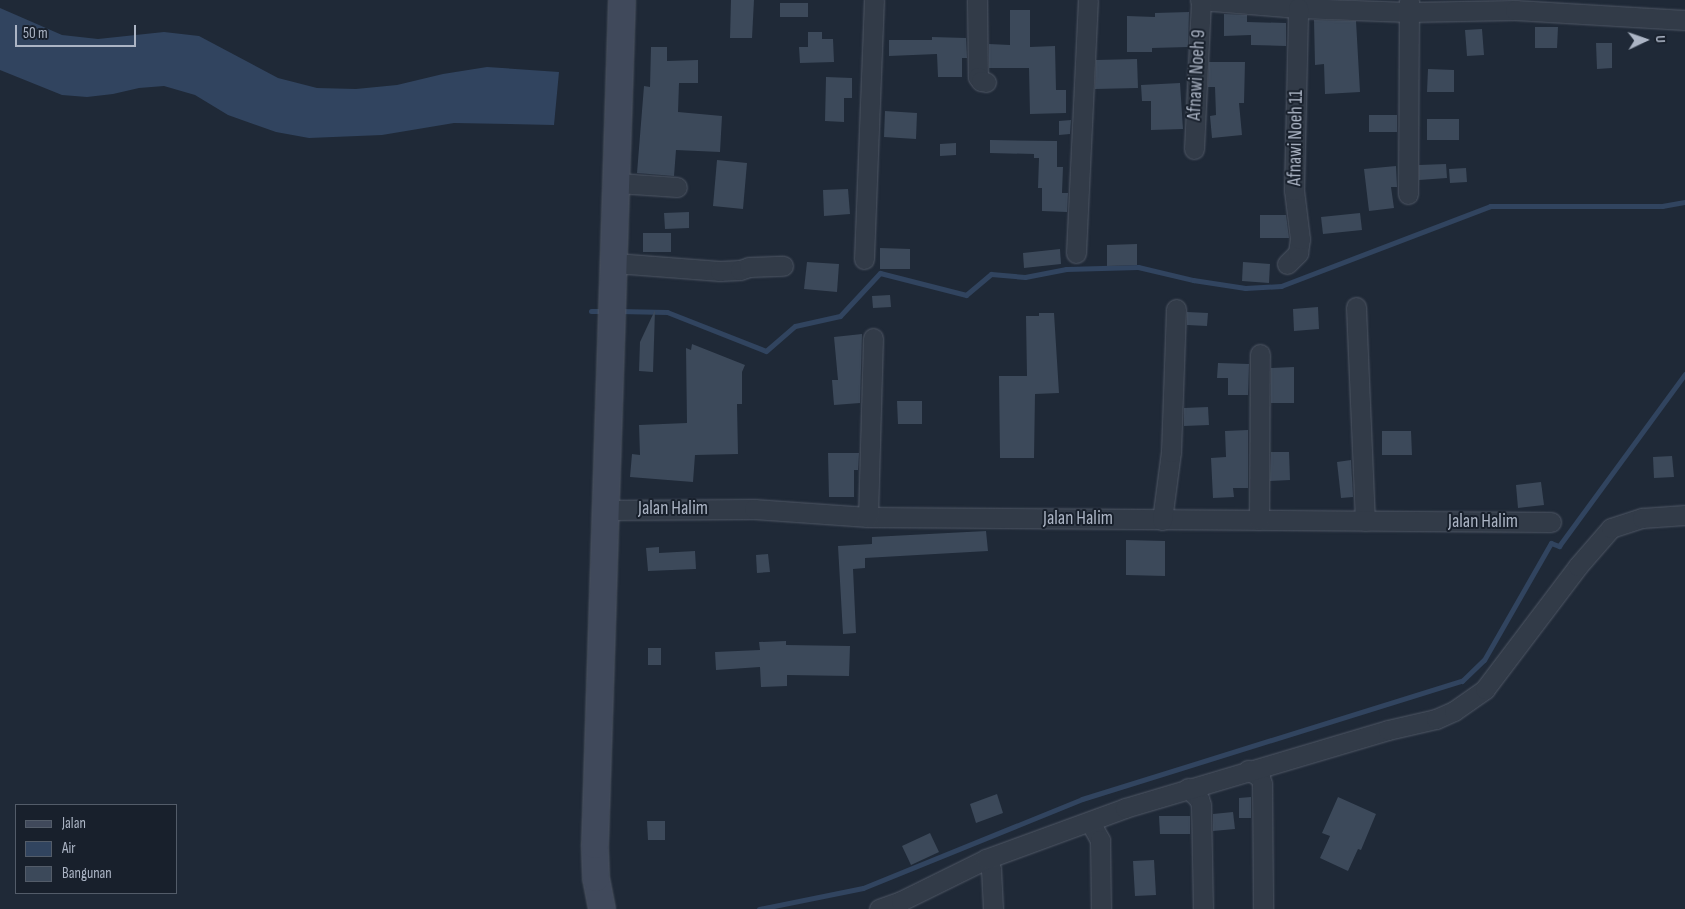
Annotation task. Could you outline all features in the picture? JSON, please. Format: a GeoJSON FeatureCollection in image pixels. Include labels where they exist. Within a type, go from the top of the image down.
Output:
{"type":"FeatureCollection","features":[{"type":"Feature","properties":{"kind":"main road"},"geometry":{"type":"LineString","coordinates":[[602,909],[596,878],[595,845],[618,183],[622,0]]}},
{"type":"Feature","properties":{"kind":"street"},"geometry":{"type":"LineString","coordinates":[[864,259],[874,0]]}},
{"type":"Feature","properties":{"kind":"street"},"geometry":{"type":"LineString","coordinates":[[977,0],[978,77],[981,81],[986,82]]}},
{"type":"Feature","properties":{"kind":"street"},"geometry":{"type":"LineString","coordinates":[[1076,253],[1088,0]]}},
{"type":"Feature","properties":{"kind":"street"},"geometry":{"type":"LineString","coordinates":[[1201,0],[1298,8],[1409,6],[1514,10],[1622,8],[1685,20]]}},
{"type":"Feature","properties":{"kind":"street","name":"Afnawi Noeh 9"},"geometry":{"type":"LineString","coordinates":[[1194,149],[1201,0]]}},
{"type":"Feature","properties":{"kind":"street"},"geometry":{"type":"LineString","coordinates":[[1408,194],[1409,6]]}},
{"type":"Feature","properties":{"kind":"street","name":"Afnawi Noeh 11"},"geometry":{"type":"LineString","coordinates":[[1286,264],[1298,253],[1300,239],[1294,190],[1298,8]]}},
{"type":"Feature","properties":{"kind":"street"},"geometry":{"type":"LineString","coordinates":[[618,183],[677,187]]}},
{"type":"Feature","properties":{"kind":"street"},"geometry":{"type":"LineString","coordinates":[[615,263],[720,271],[740,270],[749,266],[783,266]]}},
{"type":"Feature","properties":{"kind":"street"},"geometry":{"type":"LineString","coordinates":[[1356,307],[1364,521]]}},
{"type":"Feature","properties":{"kind":"street"},"geometry":{"type":"LineString","coordinates":[[1162,520],[1171,452],[1176,309]]}},
{"type":"Feature","properties":{"kind":"street"},"geometry":{"type":"LineString","coordinates":[[868,517],[873,338]]}},
{"type":"Feature","properties":{"kind":"street"},"geometry":{"type":"LineString","coordinates":[[1259,520],[1260,354]]}},
{"type":"Feature","properties":{"kind":"street","name":"Jalan Halim"},"geometry":{"type":"LineString","coordinates":[[606,510],[754,509],[868,517],[1551,522]]}},
{"type":"Feature","properties":{"kind":"street"},"geometry":{"type":"LineString","coordinates":[[879,909],[902,901],[986,859],[1124,808],[1388,730],[1436,719],[1454,711],[1485,689],[1578,566],[1611,528],[1642,518],[1685,515]]}},
{"type":"Feature","properties":{"kind":"street"},"geometry":{"type":"LineString","coordinates":[[1248,770],[1260,777],[1262,784],[1263,909]]}},
{"type":"Feature","properties":{"kind":"street"},"geometry":{"type":"LineString","coordinates":[[1188,788],[1200,802],[1203,909]]}},
{"type":"Feature","properties":{"kind":"street"},"geometry":{"type":"LineString","coordinates":[[1090,822],[1100,840],[1101,909]]}},
{"type":"Feature","properties":{"kind":"street"},"geometry":{"type":"LineString","coordinates":[[986,859],[991,869],[993,909]]}},
{"type":"Feature","properties":{"kind":"water"},"geometry":{"type":"Polygon","coordinates":[[[0,8],[62,35],[98,39],[164,32],[199,36],[278,78],[317,88],[356,89],[397,85],[443,74],[487,67],[559,72],[554,125],[454,123],[382,135],[309,138],[276,132],[228,115],[195,95],[164,86],[139,88],[87,97],[62,95],[0,70],[0,8]]]}},
{"type":"Feature","properties":{"kind":"building"},"geometry":{"type":"Polygon","coordinates":[[[731,0],[754,0],[752,38],[730,38],[731,0]]]}},
{"type":"Feature","properties":{"kind":"building"},"geometry":{"type":"Polygon","coordinates":[[[780,3],[808,3],[808,17],[780,17],[780,3]]]}},
{"type":"Feature","properties":{"kind":"building"},"geometry":{"type":"Polygon","coordinates":[[[1010,10],[1030,10],[1030,47],[1055,46],[1056,90],[1066,90],[1066,113],[1030,114],[1029,68],[989,68],[989,44],[1010,45],[1010,10]]]}},
{"type":"Feature","properties":{"kind":"building"},"geometry":{"type":"Polygon","coordinates":[[[1189,12],[1188,47],[1152,48],[1152,52],[1127,52],[1127,16],[1155,17],[1155,13],[1189,12]]]}},
{"type":"Feature","properties":{"kind":"building"},"geometry":{"type":"Polygon","coordinates":[[[1224,14],[1247,15],[1247,22],[1286,23],[1286,46],[1251,45],[1251,35],[1224,36],[1224,14]]]}},
{"type":"Feature","properties":{"kind":"building"},"geometry":{"type":"Polygon","coordinates":[[[1314,20],[1356,21],[1360,92],[1325,94],[1324,64],[1315,65],[1314,20]]]}},
{"type":"Feature","properties":{"kind":"building"},"geometry":{"type":"Polygon","coordinates":[[[1535,27],[1558,27],[1557,48],[1535,48],[1535,27]]]}},
{"type":"Feature","properties":{"kind":"building"},"geometry":{"type":"Polygon","coordinates":[[[1482,29],[1484,55],[1467,56],[1465,30],[1482,29]]]}},
{"type":"Feature","properties":{"kind":"building"},"geometry":{"type":"Polygon","coordinates":[[[808,32],[822,32],[822,39],[833,39],[834,62],[800,63],[799,47],[808,47],[808,32]]]}},
{"type":"Feature","properties":{"kind":"building"},"geometry":{"type":"Polygon","coordinates":[[[932,37],[966,38],[967,58],[962,58],[962,77],[938,77],[937,54],[889,56],[889,40],[932,40],[932,37]]]}},
{"type":"Feature","properties":{"kind":"building"},"geometry":{"type":"Polygon","coordinates":[[[1596,43],[1612,43],[1612,68],[1597,69],[1596,43]]]}},
{"type":"Feature","properties":{"kind":"building"},"geometry":{"type":"Polygon","coordinates":[[[651,47],[667,47],[667,61],[698,60],[698,83],[679,83],[678,112],[722,116],[720,152],[676,150],[674,176],[637,173],[644,86],[650,87],[651,47]]]}},
{"type":"Feature","properties":{"kind":"building"},"geometry":{"type":"Polygon","coordinates":[[[1137,59],[1138,88],[1095,89],[1096,60],[1137,59]]]}},
{"type":"Feature","properties":{"kind":"building"},"geometry":{"type":"Polygon","coordinates":[[[1209,62],[1245,62],[1244,103],[1239,103],[1242,135],[1212,138],[1210,116],[1216,115],[1215,87],[1208,87],[1209,62]]]}},
{"type":"Feature","properties":{"kind":"building"},"geometry":{"type":"Polygon","coordinates":[[[1428,69],[1454,70],[1454,92],[1427,92],[1428,69]]]}},
{"type":"Feature","properties":{"kind":"building"},"geometry":{"type":"Polygon","coordinates":[[[826,77],[852,78],[852,98],[844,98],[844,122],[825,121],[826,77]]]}},
{"type":"Feature","properties":{"kind":"building"},"geometry":{"type":"Polygon","coordinates":[[[1180,83],[1183,129],[1151,130],[1151,101],[1142,101],[1141,85],[1180,83]]]}},
{"type":"Feature","properties":{"kind":"building"},"geometry":{"type":"Polygon","coordinates":[[[885,111],[917,113],[916,139],[884,137],[885,111]]]}},
{"type":"Feature","properties":{"kind":"building"},"geometry":{"type":"Polygon","coordinates":[[[1369,115],[1397,115],[1397,132],[1369,132],[1369,115]]]}},
{"type":"Feature","properties":{"kind":"building"},"geometry":{"type":"Polygon","coordinates":[[[1427,119],[1459,119],[1459,140],[1427,140],[1427,119]]]}},
{"type":"Feature","properties":{"kind":"building"},"geometry":{"type":"Polygon","coordinates":[[[1071,120],[1070,134],[1059,135],[1059,121],[1071,120]]]}},
{"type":"Feature","properties":{"kind":"building"},"geometry":{"type":"Polygon","coordinates":[[[990,140],[1057,141],[1057,167],[1063,167],[1062,193],[1068,193],[1067,212],[1042,211],[1042,188],[1038,188],[1039,158],[1034,158],[1034,154],[990,153],[990,140]]]}},
{"type":"Feature","properties":{"kind":"building"},"geometry":{"type":"Polygon","coordinates":[[[956,143],[956,155],[940,156],[940,144],[956,143]]]}},
{"type":"Feature","properties":{"kind":"building"},"geometry":{"type":"Polygon","coordinates":[[[717,160],[747,163],[743,209],[713,206],[717,160]]]}},
{"type":"Feature","properties":{"kind":"building"},"geometry":{"type":"Polygon","coordinates":[[[1446,164],[1447,178],[1419,180],[1419,165],[1446,164]]]}},
{"type":"Feature","properties":{"kind":"building"},"geometry":{"type":"Polygon","coordinates":[[[1396,166],[1397,187],[1391,187],[1394,208],[1369,211],[1364,169],[1396,166]]]}},
{"type":"Feature","properties":{"kind":"building"},"geometry":{"type":"Polygon","coordinates":[[[1466,168],[1467,182],[1450,183],[1449,169],[1466,168]]]}},
{"type":"Feature","properties":{"kind":"building"},"geometry":{"type":"Polygon","coordinates":[[[848,189],[850,214],[824,216],[823,190],[848,189]]]}},
{"type":"Feature","properties":{"kind":"building"},"geometry":{"type":"Polygon","coordinates":[[[689,212],[689,228],[665,229],[664,213],[689,212]]]}},
{"type":"Feature","properties":{"kind":"building"},"geometry":{"type":"Polygon","coordinates":[[[1360,213],[1362,230],[1323,234],[1321,217],[1360,213]]]}},
{"type":"Feature","properties":{"kind":"building"},"geometry":{"type":"Polygon","coordinates":[[[1260,215],[1286,215],[1289,238],[1260,238],[1260,215]]]}},
{"type":"Feature","properties":{"kind":"building"},"geometry":{"type":"Polygon","coordinates":[[[643,233],[671,233],[671,252],[643,252],[643,233]]]}},
{"type":"Feature","properties":{"kind":"building"},"geometry":{"type":"Polygon","coordinates":[[[1137,244],[1137,265],[1107,266],[1107,245],[1137,244]]]}},
{"type":"Feature","properties":{"kind":"building"},"geometry":{"type":"Polygon","coordinates":[[[880,248],[910,249],[910,269],[880,269],[880,248]]]}},
{"type":"Feature","properties":{"kind":"building"},"geometry":{"type":"Polygon","coordinates":[[[1060,249],[1061,264],[1024,268],[1023,253],[1060,249]]]}},
{"type":"Feature","properties":{"kind":"building"},"geometry":{"type":"Polygon","coordinates":[[[807,262],[839,264],[837,292],[804,289],[807,262]]]}},
{"type":"Feature","properties":{"kind":"building"},"geometry":{"type":"Polygon","coordinates":[[[1243,262],[1270,264],[1269,283],[1242,281],[1243,262]]]}},
{"type":"Feature","properties":{"kind":"building"},"geometry":{"type":"Polygon","coordinates":[[[890,295],[891,307],[873,308],[872,296],[890,295]]]}},
{"type":"Feature","properties":{"kind":"building"},"geometry":{"type":"Polygon","coordinates":[[[1318,307],[1319,329],[1294,331],[1293,309],[1318,307]]]}},
{"type":"Feature","properties":{"kind":"building"},"geometry":{"type":"Polygon","coordinates":[[[655,310],[653,372],[639,371],[640,342],[655,310]]]}},
{"type":"Feature","properties":{"kind":"building"},"geometry":{"type":"Polygon","coordinates":[[[1187,312],[1208,313],[1207,326],[1187,325],[1187,312]]]}},
{"type":"Feature","properties":{"kind":"building"},"geometry":{"type":"Polygon","coordinates":[[[1039,313],[1054,313],[1059,393],[1035,394],[1034,458],[1000,458],[999,376],[1027,376],[1026,316],[1039,316],[1039,313]]]}},
{"type":"Feature","properties":{"kind":"building"},"geometry":{"type":"Polygon","coordinates":[[[862,334],[860,403],[834,405],[832,380],[838,380],[834,337],[862,334]]]}},
{"type":"Feature","properties":{"kind":"building"},"geometry":{"type":"Polygon","coordinates":[[[692,344],[745,365],[742,372],[742,404],[737,404],[738,454],[695,455],[693,482],[630,477],[632,454],[640,455],[639,425],[687,423],[686,348],[691,350],[692,344]]]}},
{"type":"Feature","properties":{"kind":"building"},"geometry":{"type":"Polygon","coordinates":[[[1218,363],[1249,364],[1248,395],[1228,395],[1228,378],[1217,378],[1218,363]]]}},
{"type":"Feature","properties":{"kind":"building"},"geometry":{"type":"Polygon","coordinates":[[[1294,367],[1294,403],[1271,403],[1271,368],[1294,367]]]}},
{"type":"Feature","properties":{"kind":"building"},"geometry":{"type":"Polygon","coordinates":[[[897,401],[922,401],[922,424],[898,424],[897,401]]]}},
{"type":"Feature","properties":{"kind":"building"},"geometry":{"type":"Polygon","coordinates":[[[1208,407],[1209,425],[1184,426],[1184,408],[1208,407]]]}},
{"type":"Feature","properties":{"kind":"building"},"geometry":{"type":"Polygon","coordinates":[[[1248,430],[1248,488],[1233,488],[1234,497],[1213,498],[1211,458],[1226,457],[1225,431],[1248,430]]]}},
{"type":"Feature","properties":{"kind":"building"},"geometry":{"type":"Polygon","coordinates":[[[1382,431],[1411,431],[1412,455],[1382,455],[1382,431]]]}},
{"type":"Feature","properties":{"kind":"building"},"geometry":{"type":"Polygon","coordinates":[[[1271,452],[1289,452],[1290,480],[1270,481],[1271,452]]]}},
{"type":"Feature","properties":{"kind":"building"},"geometry":{"type":"Polygon","coordinates":[[[828,453],[859,453],[858,470],[854,470],[854,497],[829,497],[828,453]]]}},
{"type":"Feature","properties":{"kind":"building"},"geometry":{"type":"Polygon","coordinates":[[[1672,456],[1674,477],[1654,478],[1653,457],[1672,456]]]}},
{"type":"Feature","properties":{"kind":"building"},"geometry":{"type":"Polygon","coordinates":[[[1351,460],[1353,497],[1341,498],[1337,462],[1351,460]]]}},
{"type":"Feature","properties":{"kind":"building"},"geometry":{"type":"Polygon","coordinates":[[[1541,482],[1544,505],[1518,508],[1516,485],[1541,482]]]}},
{"type":"Feature","properties":{"kind":"building"},"geometry":{"type":"Polygon","coordinates":[[[986,531],[988,551],[865,558],[865,568],[853,569],[856,633],[843,634],[838,546],[872,544],[872,537],[986,531]]]}},
{"type":"Feature","properties":{"kind":"building"},"geometry":{"type":"Polygon","coordinates":[[[1126,540],[1165,541],[1165,576],[1126,575],[1126,540]]]}},
{"type":"Feature","properties":{"kind":"building"},"geometry":{"type":"Polygon","coordinates":[[[659,547],[659,553],[695,551],[696,569],[648,571],[646,548],[659,547]]]}},
{"type":"Feature","properties":{"kind":"building"},"geometry":{"type":"Polygon","coordinates":[[[768,554],[770,572],[757,573],[756,555],[768,554]]]}},
{"type":"Feature","properties":{"kind":"building"},"geometry":{"type":"Polygon","coordinates":[[[786,641],[786,645],[850,646],[849,676],[787,675],[787,686],[761,687],[760,667],[716,670],[715,652],[760,650],[759,642],[786,641]]]}},
{"type":"Feature","properties":{"kind":"building"},"geometry":{"type":"Polygon","coordinates":[[[648,648],[661,648],[661,665],[648,665],[648,648]]]}},
{"type":"Feature","properties":{"kind":"building"},"geometry":{"type":"Polygon","coordinates":[[[997,794],[1003,813],[976,823],[970,804],[997,794]]]}},
{"type":"Feature","properties":{"kind":"building"},"geometry":{"type":"Polygon","coordinates":[[[1251,797],[1251,818],[1239,818],[1239,798],[1251,797]]]}},
{"type":"Feature","properties":{"kind":"building"},"geometry":{"type":"Polygon","coordinates":[[[1338,797],[1376,814],[1361,850],[1358,849],[1348,871],[1320,858],[1330,836],[1322,833],[1338,797]]]}},
{"type":"Feature","properties":{"kind":"building"},"geometry":{"type":"Polygon","coordinates":[[[1233,812],[1235,829],[1213,831],[1213,814],[1233,812]]]}},
{"type":"Feature","properties":{"kind":"building"},"geometry":{"type":"Polygon","coordinates":[[[1159,816],[1190,816],[1190,834],[1160,834],[1159,816]]]}},
{"type":"Feature","properties":{"kind":"building"},"geometry":{"type":"Polygon","coordinates":[[[647,821],[665,821],[665,840],[648,840],[647,821]]]}},
{"type":"Feature","properties":{"kind":"building"},"geometry":{"type":"Polygon","coordinates":[[[930,833],[939,852],[911,865],[902,846],[930,833]]]}},
{"type":"Feature","properties":{"kind":"building"},"geometry":{"type":"Polygon","coordinates":[[[1154,860],[1156,895],[1135,896],[1133,861],[1154,860]]]}},
{"type":"Feature","properties":{"kind":"waterway"},"geometry":{"type":"LineString","coordinates":[[619,311],[667,312],[766,351],[795,326],[840,316],[880,273],[966,295],[991,274],[1025,277],[1066,269],[1138,267],[1193,280],[1245,288],[1281,286],[1490,206],[1662,206],[1685,202]]}},
{"type":"Feature","properties":{"kind":"waterway"},"geometry":{"type":"LineString","coordinates":[[591,311],[606,311]]}},
{"type":"Feature","properties":{"kind":"waterway"},"geometry":{"type":"LineString","coordinates":[[759,909],[863,888],[1082,799],[1462,681],[1484,660],[1551,543],[1559,546],[1685,374]]}}]}
